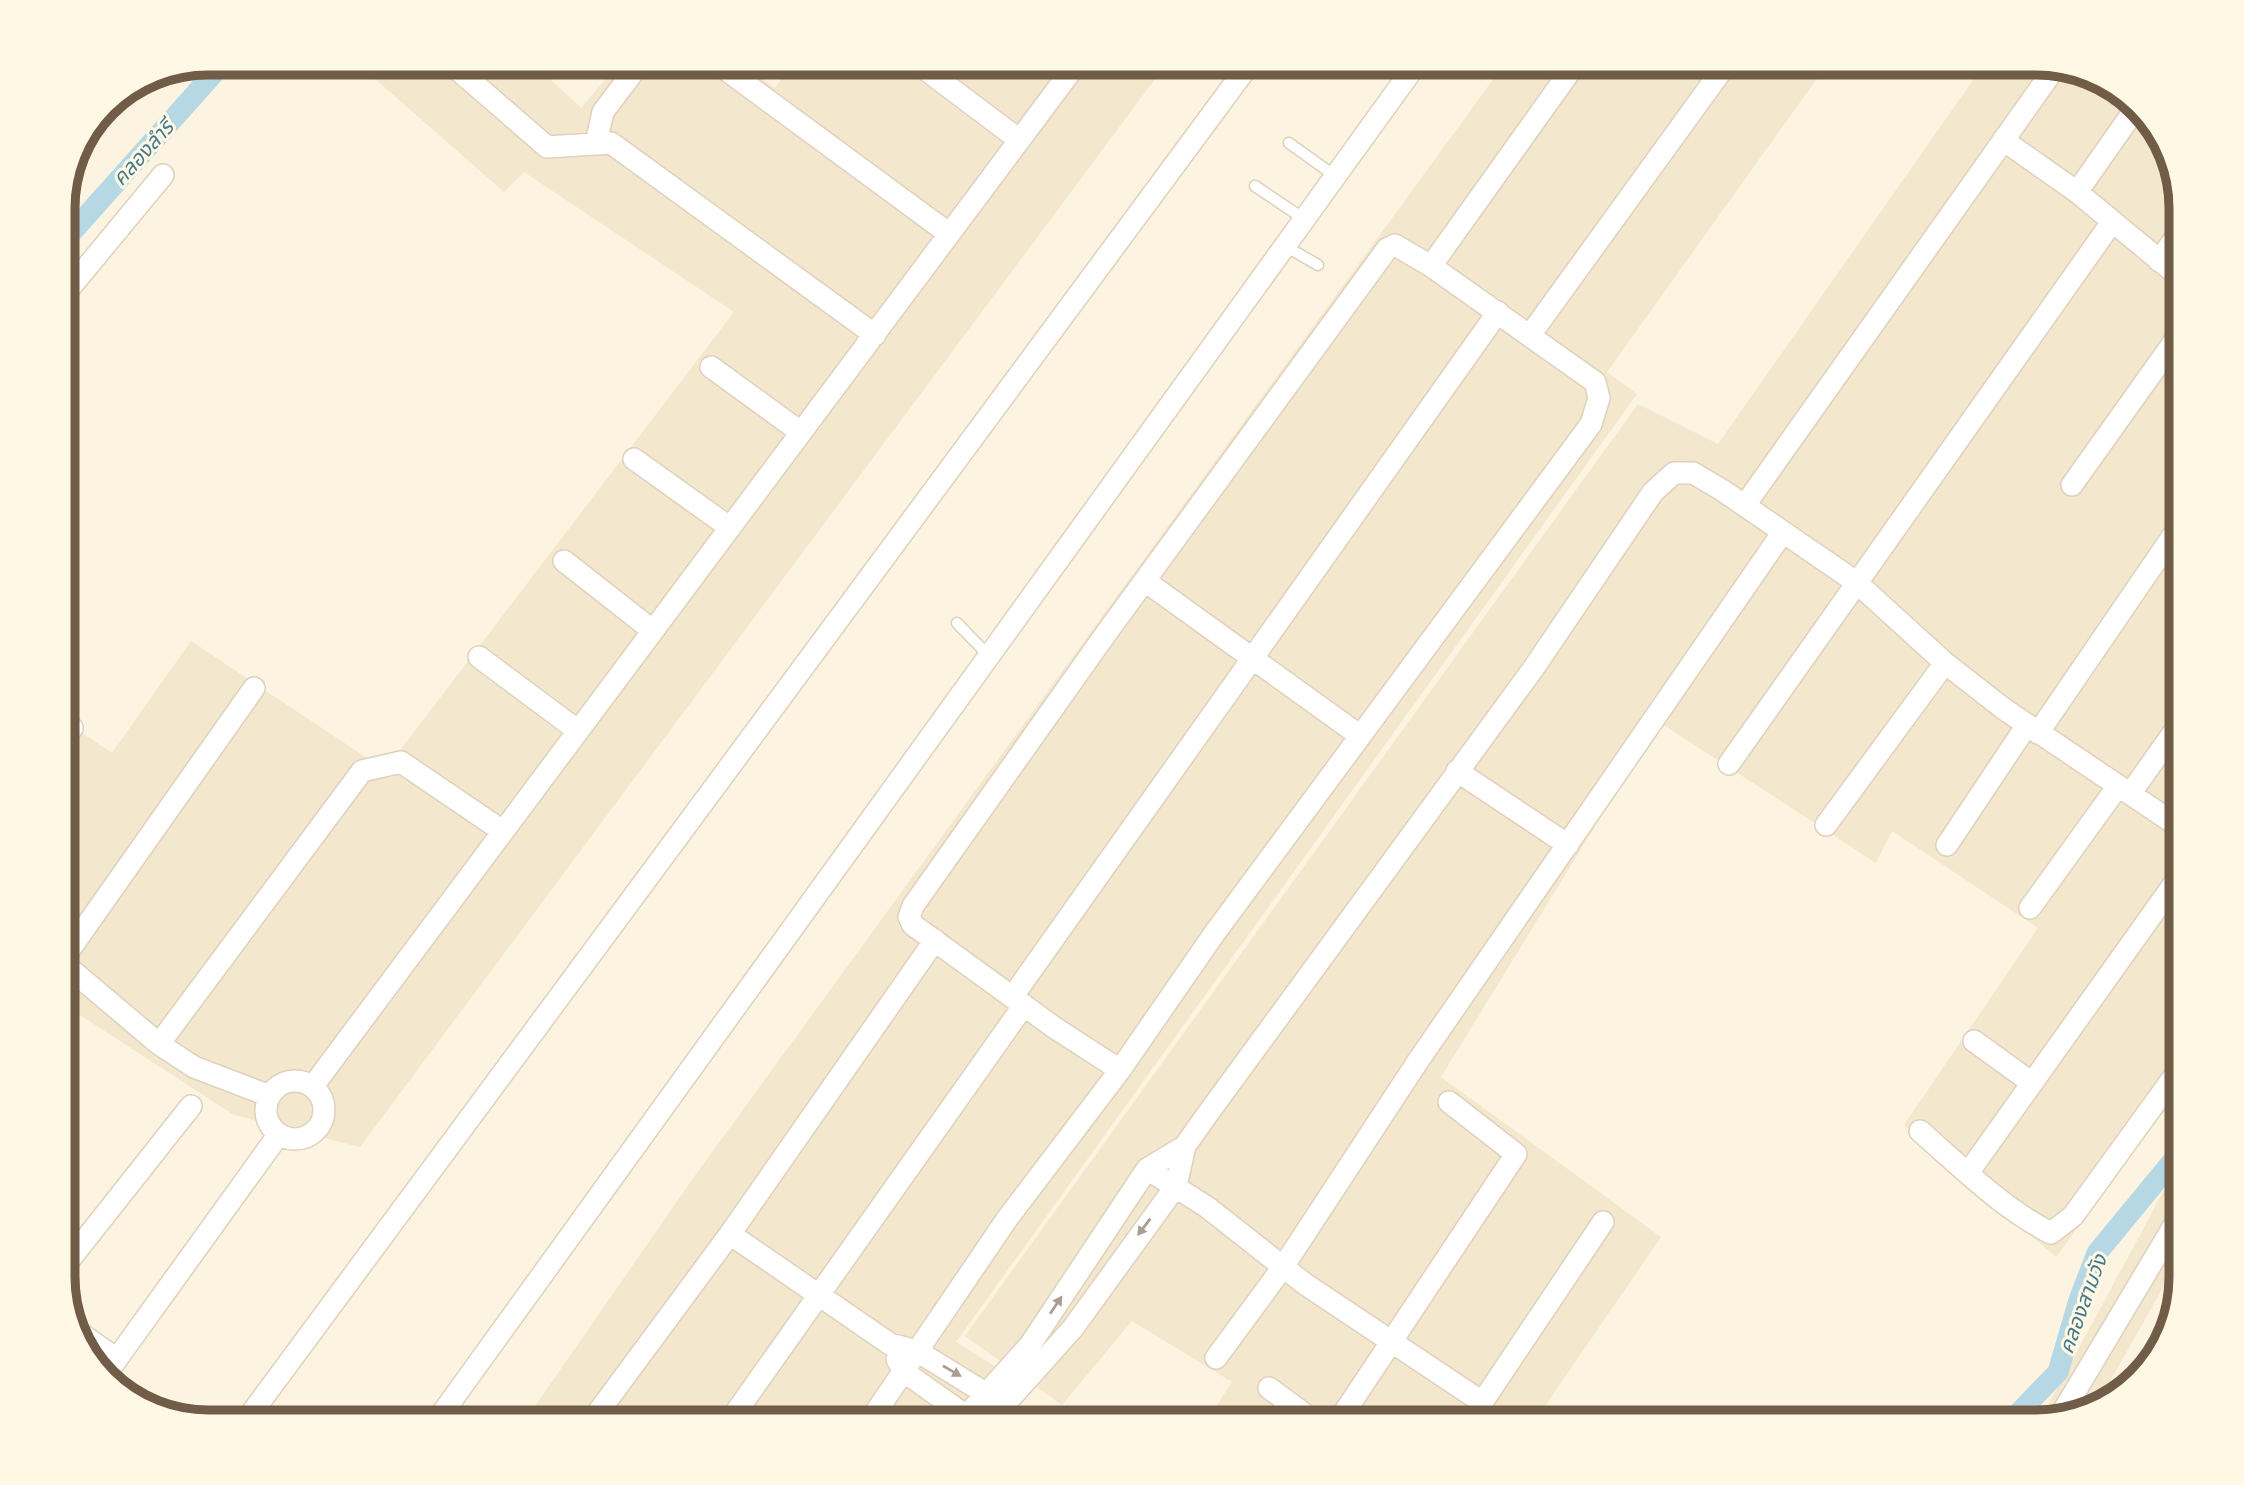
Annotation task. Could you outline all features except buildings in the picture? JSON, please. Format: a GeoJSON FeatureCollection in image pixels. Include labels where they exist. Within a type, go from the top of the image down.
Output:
{"type":"FeatureCollection","features":[{"type":"Feature","properties":{"kind":"street"},"geometry":{"type":"LineString","coordinates":[[254,1410],[1241,75]]}},
{"type":"Feature","properties":{"kind":"street"},"geometry":{"type":"LineString","coordinates":[[445,1410],[1408,75]]}},
{"type":"Feature","properties":{"kind":"street"},"geometry":{"type":"LineString","coordinates":[[1431,266],[1567,75]]}},
{"type":"Feature","properties":{"kind":"street"},"geometry":{"type":"LineString","coordinates":[[1530,335],[1718,75]]}},
{"type":"Feature","properties":{"kind":"street"},"geometry":{"type":"LineString","coordinates":[[465,76],[547,146],[611,143],[875,335]]}},
{"type":"Feature","properties":{"kind":"street"},"geometry":{"type":"LineString","coordinates":[[596,143],[603,112],[630,76]]}},
{"type":"Feature","properties":{"kind":"street"},"geometry":{"type":"LineString","coordinates":[[735,76],[948,233]]}},
{"type":"Feature","properties":{"kind":"street"},"geometry":{"type":"LineString","coordinates":[[934,76],[1018,139]]}},
{"type":"Feature","properties":{"kind":"street"},"geometry":{"type":"LineString","coordinates":[[313,1086],[501,830],[1067,76]]}},
{"type":"Feature","properties":{"kind":"street"},"geometry":{"type":"LineString","coordinates":[[1745,505],[2049,77]]}},
{"type":"Feature","properties":{"kind":"street"},"geometry":{"type":"LineString","coordinates":[[2077,192],[2131,116]]}},
{"type":"Feature","properties":{"kind":"street"},"geometry":{"type":"LineString","coordinates":[[2003,140],[2077,192],[2169,269]]}},
{"type":"Feature","properties":{"kind":"street"},"geometry":{"type":"LineString","coordinates":[[76,280],[163,175]]}},
{"type":"Feature","properties":{"kind":"street"},"geometry":{"type":"LineString","coordinates":[[1729,764],[2112,222]]}},
{"type":"Feature","properties":{"kind":"street"},"geometry":{"type":"LineString","coordinates":[[877,1410],[1007,1219],[1120,1070],[1214,934],[1359,735],[1591,424],[1599,398],[1595,382],[1431,266],[1395,245],[1387,250],[1145,581],[913,906],[909,917],[913,925],[1120,1070]]}},
{"type":"Feature","properties":{"kind":"street"},"geometry":{"type":"LineString","coordinates":[[2159,261],[2169,247]]}},
{"type":"Feature","properties":{"kind":"street"},"geometry":{"type":"LineString","coordinates":[[738,1410],[820,1296],[1251,658],[1497,312]]}},
{"type":"Feature","properties":{"kind":"street"},"geometry":{"type":"LineString","coordinates":[[2072,485],[2169,349]]}},
{"type":"Feature","properties":{"kind":"street"},"geometry":{"type":"LineString","coordinates":[[711,367],[799,431]]}},
{"type":"Feature","properties":{"kind":"street"},"geometry":{"type":"LineString","coordinates":[[634,459],[729,527]]}},
{"type":"Feature","properties":{"kind":"street"},"geometry":{"type":"LineString","coordinates":[[997,1410],[1030,1345],[1147,1169],[1185,1146],[1533,669],[1653,492],[1674,473],[1693,473],[1745,505],[1856,582],[1945,663],[2033,729],[2169,820]]}},
{"type":"Feature","properties":{"kind":"street"},"geometry":{"type":"LineString","coordinates":[[1216,1358],[1283,1267],[1418,1061],[1783,532]]}},
{"type":"Feature","properties":{"kind":"street"},"geometry":{"type":"LineString","coordinates":[[1947,845],[2169,541]]}},
{"type":"Feature","properties":{"kind":"street"},"geometry":{"type":"LineString","coordinates":[[564,561],[652,630]]}},
{"type":"Feature","properties":{"kind":"street"},"geometry":{"type":"LineString","coordinates":[[1145,581],[1359,735]]}},
{"type":"Feature","properties":{"kind":"street"},"geometry":{"type":"LineString","coordinates":[[479,657],[577,730]]}},
{"type":"Feature","properties":{"kind":"street"},"geometry":{"type":"LineString","coordinates":[[1826,825],[1945,663]]}},
{"type":"Feature","properties":{"kind":"street"},"geometry":{"type":"LineString","coordinates":[[76,942],[254,688]]}},
{"type":"Feature","properties":{"kind":"street"},"geometry":{"type":"LineString","coordinates":[[2030,908],[2169,736]]}},
{"type":"Feature","properties":{"kind":"street"},"geometry":{"type":"LineString","coordinates":[[159,1044],[362,771],[401,762],[501,830]]}},
{"type":"Feature","properties":{"kind":"street"},"geometry":{"type":"LineString","coordinates":[[1457,771],[1568,845]]}},
{"type":"Feature","properties":{"kind":"street"},"geometry":{"type":"LineString","coordinates":[[1968,1173],[2169,891]]}},
{"type":"Feature","properties":{"kind":"street"},"geometry":{"type":"LineString","coordinates":[[600,1410],[730,1234],[935,940]]}},
{"type":"Feature","properties":{"kind":"street"},"geometry":{"type":"LineString","coordinates":[[76,972],[159,1044],[194,1067],[270,1096]]}},
{"type":"Feature","properties":{"kind":"street"},"geometry":{"type":"LineString","coordinates":[[1974,1041],[2032,1083]]}},
{"type":"Feature","properties":{"kind":"street"},"geometry":{"type":"LineString","coordinates":[[301,1081],[313,1086],[321,1096],[324,1109],[322,1121],[315,1132],[304,1138],[291,1139],[279,1135],[267,1117],[270,1096],[278,1087],[289,1082],[301,1081]]}},
{"type":"Feature","properties":{"kind":"street"},"geometry":{"type":"LineString","coordinates":[[1920,1131],[1968,1173],[2036,1225],[2051,1233],[2061,1228],[2169,1083]]}},
{"type":"Feature","properties":{"kind":"street"},"geometry":{"type":"LineString","coordinates":[[1346,1410],[1517,1154],[1449,1102]]}},
{"type":"Feature","properties":{"kind":"street"},"geometry":{"type":"LineString","coordinates":[[76,1251],[191,1105]]}},
{"type":"Feature","properties":{"kind":"street"},"geometry":{"type":"LineString","coordinates":[[111,1366],[279,1135]]}},
{"type":"Feature","properties":{"kind":"street"},"geometry":{"type":"LineString","coordinates":[[997,1410],[1050,1356],[1176,1186],[1185,1146]]}},
{"type":"Feature","properties":{"kind":"street"},"geometry":{"type":"LineString","coordinates":[[1147,1169],[1176,1186],[1283,1267],[1482,1402]]}},
{"type":"Feature","properties":{"kind":"street"},"geometry":{"type":"LineString","coordinates":[[1477,1410],[1603,1222]]}},
{"type":"Feature","properties":{"kind":"street"},"geometry":{"type":"LineString","coordinates":[[730,1234],[890,1344],[916,1351],[995,1410]]}},
{"type":"Feature","properties":{"kind":"street"},"geometry":{"type":"LineString","coordinates":[[2067,1406],[2169,1234]]}},
{"type":"Feature","properties":{"kind":"street"},"geometry":{"type":"LineString","coordinates":[[890,1344],[903,1371],[959,1410]]}},
{"type":"Feature","properties":{"kind":"street"},"geometry":{"type":"LineString","coordinates":[[1030,1345],[1050,1356]]}},
{"type":"Feature","properties":{"kind":"street"},"geometry":{"type":"LineString","coordinates":[[1269,1388],[1299,1410]]}},
{"type":"Feature","properties":{"kind":"lane"},"geometry":{"type":"LineString","coordinates":[[1289,143],[1335,176]]}},
{"type":"Feature","properties":{"kind":"lane"},"geometry":{"type":"LineString","coordinates":[[1255,186],[1304,219]]}},
{"type":"Feature","properties":{"kind":"lane"},"geometry":{"type":"LineString","coordinates":[[1285,246],[1318,265]]}},
{"type":"Feature","properties":{"kind":"lane"},"geometry":{"type":"LineString","coordinates":[[957,623],[989,656]]}},
{"type":"Feature","properties":{"kind":"shaded area"},"geometry":{"type":"Polygon","coordinates":[[[1158,75],[360,1147],[234,1115],[76,1012],[76,729],[112,753],[191,641],[385,770],[734,312],[524,172],[504,192],[372,76],[547,76],[581,108],[608,76],[758,76],[775,88],[783,76],[1158,75]]]}},
{"type":"Feature","properties":{"kind":"shaded area"},"geometry":{"type":"Polygon","coordinates":[[[1496,75],[1819,75],[1607,372],[1637,394],[956,1342],[1006,1373],[979,1410],[532,1410],[694,1177],[1496,75]]]}},
{"type":"Feature","properties":{"kind":"shaded area"},"geometry":{"type":"Polygon","coordinates":[[[1977,75],[2035,75],[2078,82],[2109,98],[2136,121],[2159,158],[2168,191],[2169,209],[2169,1104],[2056,1257],[1904,1125],[2038,928],[1892,831],[1876,863],[1659,722],[1441,1077],[1661,1237],[1542,1410],[1214,1410],[1232,1382],[1132,1321],[1062,1405],[965,1336],[1638,404],[1718,444],[1977,75]]]}},
{"type":"Feature","properties":{"kind":"shaded area"},"geometry":{"type":"Polygon","coordinates":[[[2169,1181],[2169,1277],[2106,1389],[2078,1403],[2045,1409],[2169,1181]]]}},
{"type":"Feature","properties":{"kind":"waterway","name":"คลองลำรี"},"geometry":{"type":"LineString","coordinates":[[76,227],[211,76]]}},
{"type":"Feature","properties":{"kind":"waterway","name":"คลองสามวัง"},"geometry":{"type":"LineString","coordinates":[[2022,1410],[2058,1372],[2079,1300],[2097,1253],[2169,1166]]}}]}
